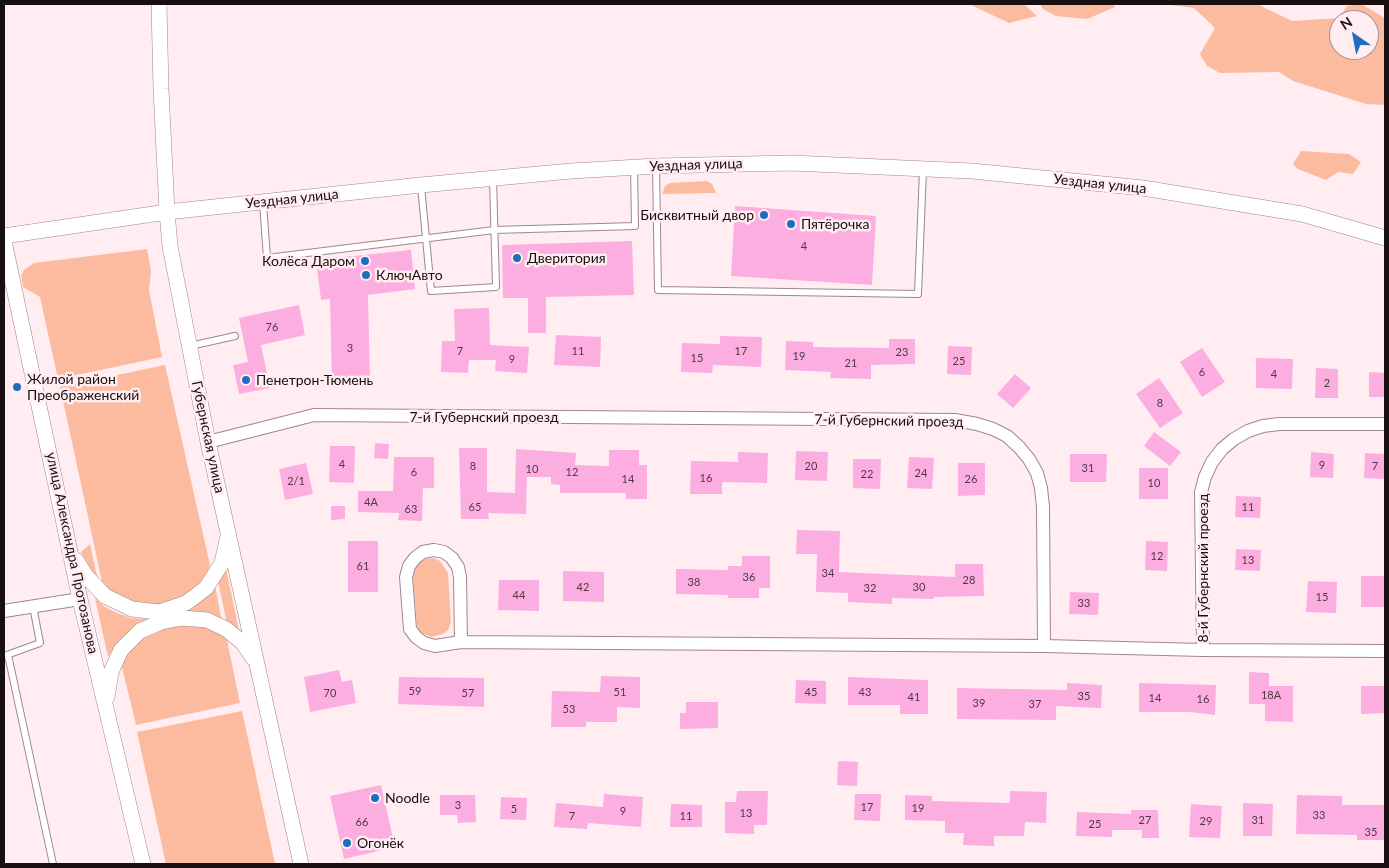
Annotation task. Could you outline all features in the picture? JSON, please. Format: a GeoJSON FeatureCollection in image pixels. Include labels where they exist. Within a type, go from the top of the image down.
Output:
{"type":"FeatureCollection","features":[{"type":"Feature","properties":{"kind":"street","name":"Губернская улица"},"geometry":{"type":"LineString","coordinates":[[159,4],[161,89],[170,246],[208,442],[301,864]]}},
{"type":"Feature","properties":{"kind":"street","name":"Уездная улица"},"geometry":{"type":"LineString","coordinates":[[4,236],[167,212],[493,178],[634,167],[791,163],[972,171],[1143,188],[1302,214],[1385,238]]}},
{"type":"Feature","properties":{"kind":"street","name":"улица Александра Протозанова"},"geometry":{"type":"LineString","coordinates":[[4,241],[80,599],[143,864]]}},
{"type":"Feature","properties":{"kind":"street","name":"7-й Губернский проезд"},"geometry":{"type":"LineString","coordinates":[[208,442],[314,416],[955,420],[977,424],[1007,436],[1029,459],[1037,473],[1043,507],[1044,646]]}},
{"type":"Feature","properties":{"kind":"street","name":"8-й Губернский проезд"},"geometry":{"type":"LineString","coordinates":[[1385,424],[1279,424],[1263,426],[1248,431],[1222,449],[1208,469],[1202,492],[1203,650],[1385,651]]}},
{"type":"Feature","properties":{"kind":"street"},"geometry":{"type":"LineString","coordinates":[[71,552],[86,576],[105,596],[132,609],[160,612],[186,603],[206,588],[222,563],[229,532]]}},
{"type":"Feature","properties":{"kind":"street"},"geometry":{"type":"LineString","coordinates":[[462,642],[458,567],[452,558],[444,552],[434,550],[423,552],[414,558],[408,566],[406,577],[410,628],[416,637],[424,643],[435,646],[462,642],[1044,646],[1203,650]]}},
{"type":"Feature","properties":{"kind":"street"},"geometry":{"type":"LineString","coordinates":[[4,610],[80,599]]}},
{"type":"Feature","properties":{"kind":"street"},"geometry":{"type":"LineString","coordinates":[[106,705],[111,672],[121,650],[140,631],[160,622],[182,618],[207,620],[226,629],[243,643],[258,665]]}},
{"type":"Feature","properties":{"kind":"lane"},"geometry":{"type":"LineString","coordinates":[[656,166],[658,290],[918,294],[923,168]]}},
{"type":"Feature","properties":{"kind":"lane"},"geometry":{"type":"LineString","coordinates":[[263,202],[267,258],[494,230],[635,226],[634,167]]}},
{"type":"Feature","properties":{"kind":"lane"},"geometry":{"type":"LineString","coordinates":[[421,185],[431,292],[496,288],[493,178]]}},
{"type":"Feature","properties":{"kind":"lane"},"geometry":{"type":"LineString","coordinates":[[189,346],[234,336]]}},
{"type":"Feature","properties":{"kind":"lane"},"geometry":{"type":"LineString","coordinates":[[33,606],[40,643],[6,656],[53,864]]}},
{"type":"Feature","properties":{"kind":"shaded area"},"geometry":{"type":"Polygon","coordinates":[[[969,4],[1024,4],[1037,16],[1009,23],[969,4]]]}},
{"type":"Feature","properties":{"kind":"shaded area"},"geometry":{"type":"Polygon","coordinates":[[[1040,4],[1113,4],[1115,7],[1087,19],[1056,16],[1043,9],[1040,4]]]}},
{"type":"Feature","properties":{"kind":"shaded area"},"geometry":{"type":"Polygon","coordinates":[[[1163,4],[1257,4],[1292,21],[1329,19],[1329,60],[1379,60],[1379,14],[1385,18],[1385,105],[1366,104],[1293,81],[1279,72],[1220,73],[1207,66],[1200,54],[1215,28],[1194,8],[1163,4]]]}},
{"type":"Feature","properties":{"kind":"shaded area"},"geometry":{"type":"Polygon","coordinates":[[[1361,4],[1371,10],[1344,10],[1347,6],[1361,4]]]}},
{"type":"Feature","properties":{"kind":"shaded area"},"geometry":{"type":"Polygon","coordinates":[[[1301,151],[1349,154],[1361,162],[1353,174],[1338,172],[1326,180],[1298,169],[1293,164],[1301,151]]]}},
{"type":"Feature","properties":{"kind":"shaded area"},"geometry":{"type":"Polygon","coordinates":[[[707,181],[712,184],[716,193],[662,194],[665,186],[670,183],[707,181]]]}},
{"type":"Feature","properties":{"kind":"shaded area"},"geometry":{"type":"Polygon","coordinates":[[[147,249],[151,271],[149,290],[162,357],[58,379],[40,297],[23,287],[21,275],[25,269],[34,263],[147,249]]]}},
{"type":"Feature","properties":{"kind":"shaded area"},"geometry":{"type":"Polygon","coordinates":[[[165,365],[210,565],[204,578],[193,590],[175,600],[157,606],[134,604],[103,586],[60,387],[165,365]]]}},
{"type":"Feature","properties":{"kind":"shaded area"},"geometry":{"type":"Polygon","coordinates":[[[90,544],[98,581],[81,552],[90,544]]]}},
{"type":"Feature","properties":{"kind":"shaded area"},"geometry":{"type":"Polygon","coordinates":[[[434,558],[440,561],[448,573],[451,623],[448,630],[443,634],[431,637],[420,632],[417,625],[413,577],[415,567],[419,562],[434,558]]]}},
{"type":"Feature","properties":{"kind":"shaded area"},"geometry":{"type":"Polygon","coordinates":[[[226,568],[239,631],[227,624],[218,581],[226,568]]]}},
{"type":"Feature","properties":{"kind":"shaded area"},"geometry":{"type":"Polygon","coordinates":[[[215,585],[222,622],[181,613],[215,585]]]}},
{"type":"Feature","properties":{"kind":"shaded area"},"geometry":{"type":"Polygon","coordinates":[[[95,598],[105,607],[117,613],[131,618],[148,619],[133,628],[119,640],[108,657],[95,598]]]}},
{"type":"Feature","properties":{"kind":"shaded area"},"geometry":{"type":"Polygon","coordinates":[[[183,625],[201,626],[217,630],[227,640],[240,703],[136,725],[121,663],[128,650],[140,639],[154,631],[183,625]]]}},
{"type":"Feature","properties":{"kind":"shaded area"},"geometry":{"type":"Polygon","coordinates":[[[242,711],[275,864],[166,864],[137,732],[242,711]]]}},
{"type":"Feature","properties":{"kind":"building"},"geometry":{"type":"Polygon","coordinates":[[[735,206],[876,216],[872,285],[731,276],[735,206]]]}},
{"type":"Feature","properties":{"kind":"building"},"geometry":{"type":"Polygon","coordinates":[[[632,241],[634,295],[546,297],[546,333],[528,333],[528,298],[503,298],[502,245],[632,241]]]}},
{"type":"Feature","properties":{"kind":"building"},"geometry":{"type":"Polygon","coordinates":[[[411,250],[415,289],[368,295],[370,382],[332,383],[330,299],[321,300],[316,260],[411,250]]]}},
{"type":"Feature","properties":{"kind":"building"},"geometry":{"type":"Polygon","coordinates":[[[299,305],[305,335],[261,345],[270,388],[239,394],[233,365],[248,362],[239,318],[299,305]]]}},
{"type":"Feature","properties":{"kind":"building"},"geometry":{"type":"Polygon","coordinates":[[[489,308],[490,345],[529,347],[527,373],[495,371],[496,360],[469,360],[468,373],[441,372],[442,341],[455,341],[454,309],[489,308]]]}},
{"type":"Feature","properties":{"kind":"building"},"geometry":{"type":"Polygon","coordinates":[[[556,335],[601,337],[600,367],[554,365],[556,335]]]}},
{"type":"Feature","properties":{"kind":"building"},"geometry":{"type":"Polygon","coordinates":[[[720,336],[762,337],[761,367],[713,365],[712,373],[681,372],[682,343],[720,344],[720,336]]]}},
{"type":"Feature","properties":{"kind":"building"},"geometry":{"type":"Polygon","coordinates":[[[889,339],[915,339],[915,364],[871,365],[871,379],[830,378],[831,372],[785,370],[786,341],[813,342],[813,347],[889,348],[889,339]]]}},
{"type":"Feature","properties":{"kind":"building"},"geometry":{"type":"Polygon","coordinates":[[[948,346],[972,347],[971,375],[947,374],[948,346]]]}},
{"type":"Feature","properties":{"kind":"building"},"geometry":{"type":"Polygon","coordinates":[[[1202,348],[1225,382],[1202,397],[1180,362],[1202,348]]]}},
{"type":"Feature","properties":{"kind":"building"},"geometry":{"type":"Polygon","coordinates":[[[1256,358],[1293,359],[1292,389],[1256,388],[1256,358]]]}},
{"type":"Feature","properties":{"kind":"building"},"geometry":{"type":"Polygon","coordinates":[[[1316,368],[1338,369],[1338,398],[1315,398],[1316,368]]]}},
{"type":"Feature","properties":{"kind":"building"},"geometry":{"type":"Polygon","coordinates":[[[1369,372],[1385,373],[1385,397],[1369,397],[1369,372]]]}},
{"type":"Feature","properties":{"kind":"building"},"geometry":{"type":"Polygon","coordinates":[[[1015,374],[1031,388],[1013,408],[997,394],[1015,374]]]}},
{"type":"Feature","properties":{"kind":"building"},"geometry":{"type":"Polygon","coordinates":[[[1159,378],[1183,413],[1160,428],[1136,394],[1159,378]]]}},
{"type":"Feature","properties":{"kind":"building"},"geometry":{"type":"Polygon","coordinates":[[[1154,432],[1181,452],[1170,466],[1144,446],[1154,432]]]}},
{"type":"Feature","properties":{"kind":"building"},"geometry":{"type":"Polygon","coordinates":[[[375,443],[389,444],[388,459],[374,458],[375,443]]]}},
{"type":"Feature","properties":{"kind":"building"},"geometry":{"type":"Polygon","coordinates":[[[330,446],[355,446],[354,483],[329,482],[330,446]]]}},
{"type":"Feature","properties":{"kind":"building"},"geometry":{"type":"Polygon","coordinates":[[[459,448],[487,448],[487,492],[515,493],[516,449],[576,453],[575,465],[609,466],[609,450],[639,450],[639,465],[647,465],[647,499],[626,499],[626,493],[560,493],[560,485],[551,484],[551,477],[527,477],[526,514],[488,513],[489,519],[461,519],[459,448]]]}},
{"type":"Feature","properties":{"kind":"building"},"geometry":{"type":"Polygon","coordinates":[[[796,451],[828,452],[827,481],[795,480],[796,451]]]}},
{"type":"Feature","properties":{"kind":"building"},"geometry":{"type":"Polygon","coordinates":[[[738,452],[768,453],[767,483],[722,482],[722,494],[690,494],[691,461],[738,462],[738,452]]]}},
{"type":"Feature","properties":{"kind":"building"},"geometry":{"type":"Polygon","coordinates":[[[1311,452],[1334,454],[1333,478],[1310,477],[1311,452]]]}},
{"type":"Feature","properties":{"kind":"building"},"geometry":{"type":"Polygon","coordinates":[[[1365,453],[1385,454],[1385,479],[1364,478],[1365,453]]]}},
{"type":"Feature","properties":{"kind":"building"},"geometry":{"type":"Polygon","coordinates":[[[1070,454],[1107,454],[1106,482],[1070,482],[1070,454]]]}},
{"type":"Feature","properties":{"kind":"building"},"geometry":{"type":"Polygon","coordinates":[[[394,457],[434,457],[434,488],[423,488],[422,521],[398,520],[399,513],[358,512],[358,491],[393,491],[394,457]]]}},
{"type":"Feature","properties":{"kind":"building"},"geometry":{"type":"Polygon","coordinates":[[[909,457],[934,458],[932,489],[907,488],[909,457]]]}},
{"type":"Feature","properties":{"kind":"building"},"geometry":{"type":"Polygon","coordinates":[[[853,459],[881,459],[880,489],[853,488],[853,459]]]}},
{"type":"Feature","properties":{"kind":"building"},"geometry":{"type":"Polygon","coordinates":[[[306,463],[313,494],[285,500],[279,469],[306,463]]]}},
{"type":"Feature","properties":{"kind":"building"},"geometry":{"type":"Polygon","coordinates":[[[958,463],[985,463],[985,495],[958,496],[958,463]]]}},
{"type":"Feature","properties":{"kind":"building"},"geometry":{"type":"Polygon","coordinates":[[[1139,468],[1168,468],[1168,499],[1139,499],[1139,468]]]}},
{"type":"Feature","properties":{"kind":"building"},"geometry":{"type":"Polygon","coordinates":[[[1236,496],[1261,497],[1260,518],[1235,517],[1236,496]]]}},
{"type":"Feature","properties":{"kind":"building"},"geometry":{"type":"Polygon","coordinates":[[[331,506],[345,506],[345,519],[331,520],[331,506]]]}},
{"type":"Feature","properties":{"kind":"building"},"geometry":{"type":"Polygon","coordinates":[[[797,530],[840,531],[839,572],[955,577],[955,564],[983,564],[984,596],[934,597],[934,599],[892,598],[892,604],[848,602],[848,593],[816,592],[817,554],[796,554],[797,530]]]}},
{"type":"Feature","properties":{"kind":"building"},"geometry":{"type":"Polygon","coordinates":[[[348,541],[378,541],[378,592],[348,592],[348,541]]]}},
{"type":"Feature","properties":{"kind":"building"},"geometry":{"type":"Polygon","coordinates":[[[1146,541],[1168,542],[1167,571],[1145,570],[1146,541]]]}},
{"type":"Feature","properties":{"kind":"building"},"geometry":{"type":"Polygon","coordinates":[[[1236,549],[1261,550],[1260,571],[1235,570],[1236,549]]]}},
{"type":"Feature","properties":{"kind":"building"},"geometry":{"type":"Polygon","coordinates":[[[742,556],[770,556],[770,588],[759,588],[759,598],[728,598],[728,595],[676,594],[676,569],[728,570],[728,566],[742,566],[742,556]]]}},
{"type":"Feature","properties":{"kind":"building"},"geometry":{"type":"Polygon","coordinates":[[[563,571],[604,572],[604,602],[563,601],[563,571]]]}},
{"type":"Feature","properties":{"kind":"building"},"geometry":{"type":"Polygon","coordinates":[[[1361,576],[1385,576],[1385,607],[1361,607],[1361,576]]]}},
{"type":"Feature","properties":{"kind":"building"},"geometry":{"type":"Polygon","coordinates":[[[499,580],[539,580],[539,611],[498,610],[499,580]]]}},
{"type":"Feature","properties":{"kind":"building"},"geometry":{"type":"Polygon","coordinates":[[[1308,581],[1337,582],[1336,613],[1306,612],[1308,581]]]}},
{"type":"Feature","properties":{"kind":"building"},"geometry":{"type":"Polygon","coordinates":[[[1070,592],[1099,593],[1098,615],[1069,614],[1070,592]]]}},
{"type":"Feature","properties":{"kind":"building"},"geometry":{"type":"Polygon","coordinates":[[[339,670],[342,682],[352,680],[356,703],[310,712],[304,677],[339,670]]]}},
{"type":"Feature","properties":{"kind":"building"},"geometry":{"type":"Polygon","coordinates":[[[1249,672],[1269,673],[1269,686],[1293,686],[1293,722],[1265,721],[1265,704],[1249,704],[1249,672]]]}},
{"type":"Feature","properties":{"kind":"building"},"geometry":{"type":"Polygon","coordinates":[[[601,676],[640,677],[640,708],[617,707],[617,722],[586,722],[586,727],[551,727],[552,691],[600,692],[601,676]]]}},
{"type":"Feature","properties":{"kind":"building"},"geometry":{"type":"Polygon","coordinates":[[[399,677],[484,678],[484,707],[398,704],[399,677]]]}},
{"type":"Feature","properties":{"kind":"building"},"geometry":{"type":"Polygon","coordinates":[[[848,677],[928,680],[928,714],[900,714],[900,705],[848,705],[848,677]]]}},
{"type":"Feature","properties":{"kind":"building"},"geometry":{"type":"Polygon","coordinates":[[[796,680],[826,681],[826,704],[795,703],[796,680]]]}},
{"type":"Feature","properties":{"kind":"building"},"geometry":{"type":"Polygon","coordinates":[[[1067,683],[1102,685],[1101,708],[1056,706],[1056,720],[957,719],[957,688],[1067,690],[1067,683]]]}},
{"type":"Feature","properties":{"kind":"building"},"geometry":{"type":"Polygon","coordinates":[[[1139,683],[1216,685],[1215,715],[1190,712],[1139,712],[1139,683]]]}},
{"type":"Feature","properties":{"kind":"building"},"geometry":{"type":"Polygon","coordinates":[[[1361,686],[1385,686],[1385,713],[1361,714],[1361,686]]]}},
{"type":"Feature","properties":{"kind":"building"},"geometry":{"type":"Polygon","coordinates":[[[686,702],[718,702],[718,728],[680,729],[680,713],[686,713],[686,702]]]}},
{"type":"Feature","properties":{"kind":"building"},"geometry":{"type":"Polygon","coordinates":[[[838,761],[858,762],[857,786],[837,785],[838,761]]]}},
{"type":"Feature","properties":{"kind":"building"},"geometry":{"type":"Polygon","coordinates":[[[381,785],[395,847],[344,859],[330,796],[381,785]]]}},
{"type":"Feature","properties":{"kind":"building"},"geometry":{"type":"Polygon","coordinates":[[[737,791],[768,791],[767,825],[754,825],[754,834],[725,833],[725,802],[736,802],[737,791]]]}},
{"type":"Feature","properties":{"kind":"building"},"geometry":{"type":"Polygon","coordinates":[[[1010,791],[1047,792],[1046,823],[1025,822],[1024,836],[994,836],[994,846],[963,845],[964,833],[945,833],[945,821],[905,820],[905,795],[932,796],[932,801],[1010,803],[1010,791]]]}},
{"type":"Feature","properties":{"kind":"building"},"geometry":{"type":"Polygon","coordinates":[[[604,794],[643,797],[641,827],[588,823],[587,829],[554,827],[556,803],[603,807],[604,794]]]}},
{"type":"Feature","properties":{"kind":"building"},"geometry":{"type":"Polygon","coordinates":[[[855,794],[881,794],[880,821],[854,820],[855,794]]]}},
{"type":"Feature","properties":{"kind":"building"},"geometry":{"type":"Polygon","coordinates":[[[440,795],[475,795],[476,822],[458,823],[457,815],[440,815],[440,795]]]}},
{"type":"Feature","properties":{"kind":"building"},"geometry":{"type":"Polygon","coordinates":[[[1297,795],[1342,796],[1342,805],[1385,805],[1385,840],[1357,840],[1357,835],[1296,834],[1297,795]]]}},
{"type":"Feature","properties":{"kind":"building"},"geometry":{"type":"Polygon","coordinates":[[[501,797],[527,798],[526,820],[500,819],[501,797]]]}},
{"type":"Feature","properties":{"kind":"building"},"geometry":{"type":"Polygon","coordinates":[[[1243,803],[1273,804],[1272,836],[1243,836],[1243,803]]]}},
{"type":"Feature","properties":{"kind":"building"},"geometry":{"type":"Polygon","coordinates":[[[671,804],[702,805],[702,827],[670,827],[671,804]]]}},
{"type":"Feature","properties":{"kind":"building"},"geometry":{"type":"Polygon","coordinates":[[[1191,804],[1222,806],[1220,838],[1189,837],[1191,804]]]}},
{"type":"Feature","properties":{"kind":"building"},"geometry":{"type":"Polygon","coordinates":[[[1131,810],[1158,810],[1159,838],[1142,838],[1142,830],[1112,830],[1112,837],[1076,836],[1077,812],[1131,814],[1131,810]]]}},
{"type":"Feature","properties":{"kind":"place","name":"Бисквитный двор"},"geometry":{"type":"Point","coordinates":[764,215]}},
{"type":"Feature","properties":{"kind":"place","name":"Пятёрочка"},"geometry":{"type":"Point","coordinates":[791,224]}},
{"type":"Feature","properties":{"kind":"place","name":"Дверитория"},"geometry":{"type":"Point","coordinates":[517,258]}},
{"type":"Feature","properties":{"kind":"place","name":"Колёса Даром"},"geometry":{"type":"Point","coordinates":[365,261]}},
{"type":"Feature","properties":{"kind":"place","name":"КлючАвто"},"geometry":{"type":"Point","coordinates":[366,275]}},
{"type":"Feature","properties":{"kind":"place","name":"Пенетрон-Тюмень"},"geometry":{"type":"Point","coordinates":[246,380]}},
{"type":"Feature","properties":{"kind":"place","name":"Жилой район Преображенский"},"geometry":{"type":"Point","coordinates":[17,387]}},
{"type":"Feature","properties":{"kind":"place","name":"Noodle"},"geometry":{"type":"Point","coordinates":[375,798]}},
{"type":"Feature","properties":{"kind":"place","name":"Огонёк"},"geometry":{"type":"Point","coordinates":[347,843]}}]}
